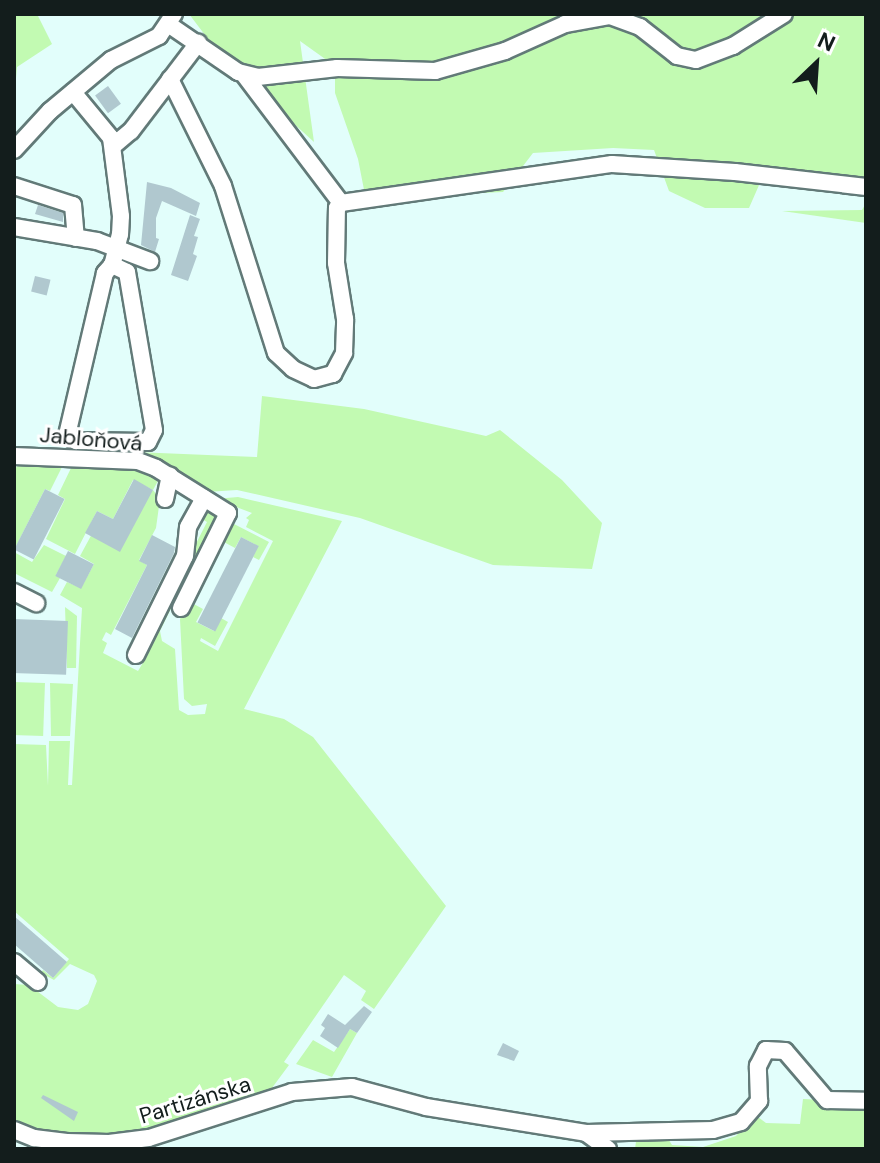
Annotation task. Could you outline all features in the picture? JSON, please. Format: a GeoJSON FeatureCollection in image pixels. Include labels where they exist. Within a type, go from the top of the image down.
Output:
{"type":"FeatureCollection","features":[{"type":"Feature","properties":{"kind":"street"},"geometry":{"type":"LineString","coordinates":[[245,76],[347,67],[435,71],[505,51],[565,24],[610,16],[640,27],[677,56],[696,60],[733,46],[784,14]]}},
{"type":"Feature","properties":{"kind":"street"},"geometry":{"type":"LineString","coordinates":[[14,150],[111,60],[159,36],[171,19],[198,43],[245,76],[341,203]]}},
{"type":"Feature","properties":{"kind":"street"},"geometry":{"type":"LineString","coordinates":[[113,146],[131,131],[198,43]]}},
{"type":"Feature","properties":{"kind":"street"},"geometry":{"type":"LineString","coordinates":[[170,79],[223,186],[276,353],[293,369],[314,379],[333,374],[344,353],[345,319],[336,263],[337,208],[341,203],[612,164],[735,172],[866,187]]}},
{"type":"Feature","properties":{"kind":"street"},"geometry":{"type":"LineString","coordinates":[[73,92],[106,129],[113,146],[121,216],[112,265],[105,273],[67,435],[76,441],[148,442],[154,430],[127,272],[112,265]]}},
{"type":"Feature","properties":{"kind":"street"},"geometry":{"type":"LineString","coordinates":[[14,186],[73,205],[76,238]]}},
{"type":"Feature","properties":{"kind":"street"},"geometry":{"type":"LineString","coordinates":[[14,227],[116,246],[150,261]]}},
{"type":"Feature","properties":{"kind":"street","name":"Jabloňová"},"geometry":{"type":"LineString","coordinates":[[14,456],[68,464],[138,461],[164,487],[204,498],[228,513],[181,608]]}},
{"type":"Feature","properties":{"kind":"street"},"geometry":{"type":"LineString","coordinates":[[136,655],[185,556],[188,527],[204,498]]}},
{"type":"Feature","properties":{"kind":"street"},"geometry":{"type":"LineString","coordinates":[[14,592],[36,603]]}},
{"type":"Feature","properties":{"kind":"street"},"geometry":{"type":"LineString","coordinates":[[14,962],[38,982]]}},
{"type":"Feature","properties":{"kind":"street","name":"Partizánska"},"geometry":{"type":"LineString","coordinates":[[14,1130],[34,1138],[67,1142],[109,1143],[149,1138],[292,1092],[352,1087],[426,1107],[586,1133],[713,1130],[741,1122],[759,1101],[758,1066],[766,1050],[785,1051],[827,1100],[866,1101]]}},
{"type":"Feature","properties":{"kind":"street"},"geometry":{"type":"LineString","coordinates":[[586,1133],[608,1149]]}},
{"type":"Feature","properties":{"kind":"green space"},"geometry":{"type":"Polygon","coordinates":[[[14,14],[37,14],[52,44],[17,67],[14,101],[14,14]]]}},
{"type":"Feature","properties":{"kind":"green space"},"geometry":{"type":"Polygon","coordinates":[[[189,14],[866,14],[866,177],[822,179],[767,167],[749,208],[705,208],[669,191],[654,150],[613,148],[533,153],[503,192],[420,196],[367,205],[358,159],[335,93],[335,66],[300,41],[314,142],[224,60],[189,14]]]}},
{"type":"Feature","properties":{"kind":"green space"},"geometry":{"type":"Polygon","coordinates":[[[866,203],[866,223],[782,211],[862,210],[866,203]]]}},
{"type":"Feature","properties":{"kind":"green space"},"geometry":{"type":"Polygon","coordinates":[[[262,396],[364,409],[486,436],[500,430],[562,480],[602,523],[592,569],[493,565],[360,518],[237,490],[206,492],[175,472],[14,450],[14,447],[257,457],[262,396]]]}},
{"type":"Feature","properties":{"kind":"green space"},"geometry":{"type":"Polygon","coordinates":[[[19,464],[62,467],[50,491],[45,489],[14,550],[14,470],[19,464]]]}},
{"type":"Feature","properties":{"kind":"green space"},"geometry":{"type":"Polygon","coordinates":[[[72,466],[141,469],[159,479],[153,490],[133,480],[113,519],[97,511],[75,554],[46,539],[65,499],[58,495],[72,466]]]}},
{"type":"Feature","properties":{"kind":"green space"},"geometry":{"type":"Polygon","coordinates":[[[153,490],[160,499],[156,528],[139,560],[147,565],[111,635],[106,632],[102,640],[107,643],[103,653],[138,671],[147,656],[152,630],[207,522],[200,518],[206,508],[218,513],[160,631],[162,641],[175,649],[179,710],[188,715],[205,714],[207,704],[192,706],[184,699],[180,619],[190,602],[203,609],[196,622],[214,631],[221,618],[228,622],[215,646],[201,638],[200,641],[218,651],[273,541],[246,527],[249,520],[246,518],[252,513],[215,499],[238,497],[342,521],[244,709],[284,719],[313,737],[446,906],[374,1009],[361,1000],[366,991],[344,975],[284,1062],[289,1065],[266,1096],[148,1133],[86,1137],[33,1130],[14,1122],[14,984],[29,985],[58,1007],[78,1010],[88,1004],[97,981],[94,975],[70,964],[54,980],[41,973],[43,970],[53,978],[69,959],[14,911],[14,744],[46,745],[48,786],[49,741],[70,741],[68,785],[72,785],[82,608],[60,595],[67,582],[81,588],[94,564],[80,556],[100,519],[110,525],[153,490]]]}},
{"type":"Feature","properties":{"kind":"green space"},"geometry":{"type":"Polygon","coordinates":[[[232,523],[269,542],[259,560],[253,557],[258,546],[241,537],[235,548],[222,541],[232,523]]]}},
{"type":"Feature","properties":{"kind":"green space"},"geometry":{"type":"Polygon","coordinates":[[[44,545],[66,556],[56,575],[60,578],[52,592],[14,573],[14,552],[32,562],[44,545]]]}},
{"type":"Feature","properties":{"kind":"green space"},"geometry":{"type":"Polygon","coordinates":[[[65,607],[77,616],[76,668],[67,668],[65,607]]]}},
{"type":"Feature","properties":{"kind":"green space"},"geometry":{"type":"Polygon","coordinates":[[[14,682],[45,683],[43,736],[14,735],[14,682]]]}},
{"type":"Feature","properties":{"kind":"green space"},"geometry":{"type":"Polygon","coordinates":[[[50,683],[73,684],[70,736],[51,736],[50,683]]]}},
{"type":"Feature","properties":{"kind":"green space"},"geometry":{"type":"Polygon","coordinates":[[[350,1029],[357,1033],[332,1077],[296,1064],[313,1040],[334,1052],[350,1029]]]}},
{"type":"Feature","properties":{"kind":"green space"},"geometry":{"type":"Polygon","coordinates":[[[803,1099],[866,1102],[866,1149],[635,1149],[637,1134],[664,1132],[672,1145],[703,1147],[736,1136],[754,1114],[766,1123],[800,1124],[803,1099]]]}},
{"type":"Feature","properties":{"kind":"building"},"geometry":{"type":"Polygon","coordinates":[[[108,86],[121,104],[108,113],[95,95],[108,86]]]}},
{"type":"Feature","properties":{"kind":"building"},"geometry":{"type":"Polygon","coordinates":[[[147,182],[171,188],[200,203],[196,216],[162,201],[156,218],[156,238],[159,239],[155,252],[141,245],[147,182]]]}},
{"type":"Feature","properties":{"kind":"building"},"geometry":{"type":"Polygon","coordinates":[[[38,205],[63,213],[63,222],[35,214],[38,205]]]}},
{"type":"Feature","properties":{"kind":"building"},"geometry":{"type":"Polygon","coordinates":[[[190,215],[200,219],[194,236],[198,237],[193,254],[197,256],[188,281],[171,275],[190,215]]]}},
{"type":"Feature","properties":{"kind":"building"},"geometry":{"type":"Polygon","coordinates":[[[35,276],[51,280],[47,295],[31,292],[35,276]]]}},
{"type":"Feature","properties":{"kind":"building"},"geometry":{"type":"Polygon","coordinates":[[[134,479],[153,490],[120,552],[85,533],[97,511],[113,519],[134,479]]]}},
{"type":"Feature","properties":{"kind":"building"},"geometry":{"type":"Polygon","coordinates":[[[45,489],[65,499],[34,560],[14,550],[45,489]]]}},
{"type":"Feature","properties":{"kind":"building"},"geometry":{"type":"Polygon","coordinates":[[[152,535],[175,547],[174,553],[132,638],[115,629],[147,565],[139,561],[152,535]]]}},
{"type":"Feature","properties":{"kind":"building"},"geometry":{"type":"Polygon","coordinates":[[[241,537],[259,546],[215,632],[197,623],[241,537]]]}},
{"type":"Feature","properties":{"kind":"building"},"geometry":{"type":"Polygon","coordinates":[[[68,551],[94,564],[81,589],[55,576],[68,551]]]}},
{"type":"Feature","properties":{"kind":"building"},"geometry":{"type":"Polygon","coordinates":[[[14,619],[68,621],[66,675],[14,673],[14,619]]]}},
{"type":"Feature","properties":{"kind":"building"},"geometry":{"type":"Polygon","coordinates":[[[14,916],[67,962],[53,978],[14,944],[14,916]]]}},
{"type":"Feature","properties":{"kind":"building"},"geometry":{"type":"Polygon","coordinates":[[[364,1006],[372,1012],[357,1033],[350,1029],[338,1048],[320,1036],[325,1028],[321,1025],[328,1014],[345,1025],[364,1006]]]}},
{"type":"Feature","properties":{"kind":"building"},"geometry":{"type":"Polygon","coordinates":[[[503,1043],[519,1051],[514,1061],[497,1055],[503,1043]]]}},
{"type":"Feature","properties":{"kind":"building"},"geometry":{"type":"Polygon","coordinates":[[[43,1095],[78,1112],[74,1121],[41,1098],[43,1095]]]}}]}
